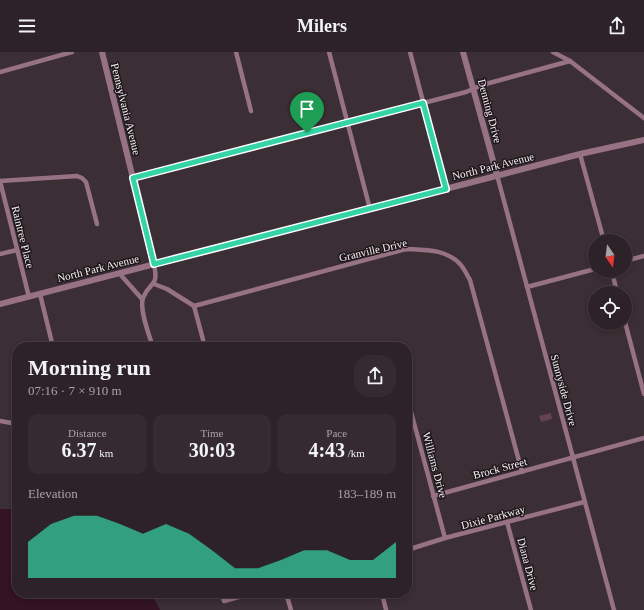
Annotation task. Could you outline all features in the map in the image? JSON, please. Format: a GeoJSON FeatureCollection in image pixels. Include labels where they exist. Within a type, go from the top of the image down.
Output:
{"type":"FeatureCollection","features":[{"type":"Feature","properties":{"kind":"street"},"geometry":{"type":"LineString","coordinates":[[0,72],[54,54],[72,52]]}},
{"type":"Feature","properties":{"kind":"street","name":"Pennsylvania Avenue"},"geometry":{"type":"LineString","coordinates":[[102,52],[154,264]]}},
{"type":"Feature","properties":{"kind":"street"},"geometry":{"type":"LineString","coordinates":[[236,52],[251,111]]}},
{"type":"Feature","properties":{"kind":"street"},"geometry":{"type":"LineString","coordinates":[[329,52],[370,209]]}},
{"type":"Feature","properties":{"kind":"street"},"geometry":{"type":"LineString","coordinates":[[410,52],[446,189]]}},
{"type":"Feature","properties":{"kind":"street","name":"Denning Drive"},"geometry":{"type":"LineString","coordinates":[[464,52],[497,175]]}},
{"type":"Feature","properties":{"kind":"street"},"geometry":{"type":"LineString","coordinates":[[553,52],[570,61],[644,118]]}},
{"type":"Feature","properties":{"kind":"street"},"geometry":{"type":"LineString","coordinates":[[133,178],[466,92],[482,85],[570,61]]}},
{"type":"Feature","properties":{"kind":"street","name":"North Park Avenue"},"geometry":{"type":"LineString","coordinates":[[0,304],[497,175],[580,154],[644,140]]}},
{"type":"Feature","properties":{"kind":"street"},"geometry":{"type":"LineString","coordinates":[[580,154],[602,234]]}},
{"type":"Feature","properties":{"kind":"street","name":"Sunnyside Drive"},"geometry":{"type":"LineString","coordinates":[[497,175],[614,610]]}},
{"type":"Feature","properties":{"kind":"street"},"geometry":{"type":"LineString","coordinates":[[0,181],[77,176],[82,178],[86,182],[97,224]]}},
{"type":"Feature","properties":{"kind":"street","name":"Raintree Place"},"geometry":{"type":"LineString","coordinates":[[0,181],[16,250],[29,296]]}},
{"type":"Feature","properties":{"kind":"street","name":"Granville Drive"},"geometry":{"type":"LineString","coordinates":[[194,306],[406,249],[428,250],[448,254],[460,264],[470,280],[522,472]]}},
{"type":"Feature","properties":{"kind":"street"},"geometry":{"type":"LineString","coordinates":[[0,254],[16,250]]}},
{"type":"Feature","properties":{"kind":"street"},"geometry":{"type":"LineString","coordinates":[[632,259],[644,256]]}},
{"type":"Feature","properties":{"kind":"street"},"geometry":{"type":"LineString","coordinates":[[152,342],[142,309],[142,299],[147,290],[154,284],[156,276],[154,264]]}},
{"type":"Feature","properties":{"kind":"street"},"geometry":{"type":"LineString","coordinates":[[527,287],[588,271]]}},
{"type":"Feature","properties":{"kind":"street"},"geometry":{"type":"LineString","coordinates":[[119,273],[142,299]]}},
{"type":"Feature","properties":{"kind":"street"},"geometry":{"type":"LineString","coordinates":[[154,284],[167,289],[194,306],[204,342]]}},
{"type":"Feature","properties":{"kind":"street"},"geometry":{"type":"LineString","coordinates":[[40,294],[52,342]]}},
{"type":"Feature","properties":{"kind":"street"},"geometry":{"type":"LineString","coordinates":[[627,330],[644,394]]}},
{"type":"Feature","properties":{"kind":"street","name":"Williams Drive"},"geometry":{"type":"LineString","coordinates":[[412,416],[445,538]]}},
{"type":"Feature","properties":{"kind":"street"},"geometry":{"type":"LineString","coordinates":[[0,421],[12,423]]}},
{"type":"Feature","properties":{"kind":"street","name":"Brock Street"},"geometry":{"type":"LineString","coordinates":[[433,496],[644,438]]}},
{"type":"Feature","properties":{"kind":"street","name":"Dixie Parkway"},"geometry":{"type":"LineString","coordinates":[[412,548],[445,538],[584,502]]}},
{"type":"Feature","properties":{"kind":"street","name":"Diana Drive"},"geometry":{"type":"LineString","coordinates":[[507,522],[530,610]]}},
{"type":"Feature","properties":{"kind":"street"},"geometry":{"type":"LineString","coordinates":[[223,598],[224,601],[235,598]]}},
{"type":"Feature","properties":{"kind":"street"},"geometry":{"type":"LineString","coordinates":[[287,598],[291,610]]}},
{"type":"Feature","properties":{"kind":"street"},"geometry":{"type":"LineString","coordinates":[[383,598],[386,610]]}},
{"type":"Feature","properties":{"kind":"shaded area"},"geometry":{"type":"Polygon","coordinates":[[[551,413],[552,419],[541,422],[539,416],[551,413]]]}},
{"type":"Feature","properties":{"kind":"shaded area"},"geometry":{"type":"Polygon","coordinates":[[[0,509],[12,509],[12,598],[154,598],[160,610],[0,610],[0,509]]]}},
{"type":"Feature","properties":{"kind":"route"},"geometry":{"type":"LineString","coordinates":[[423,103],[446,189],[154,264],[133,178],[307,133],[423,103]]}}]}
